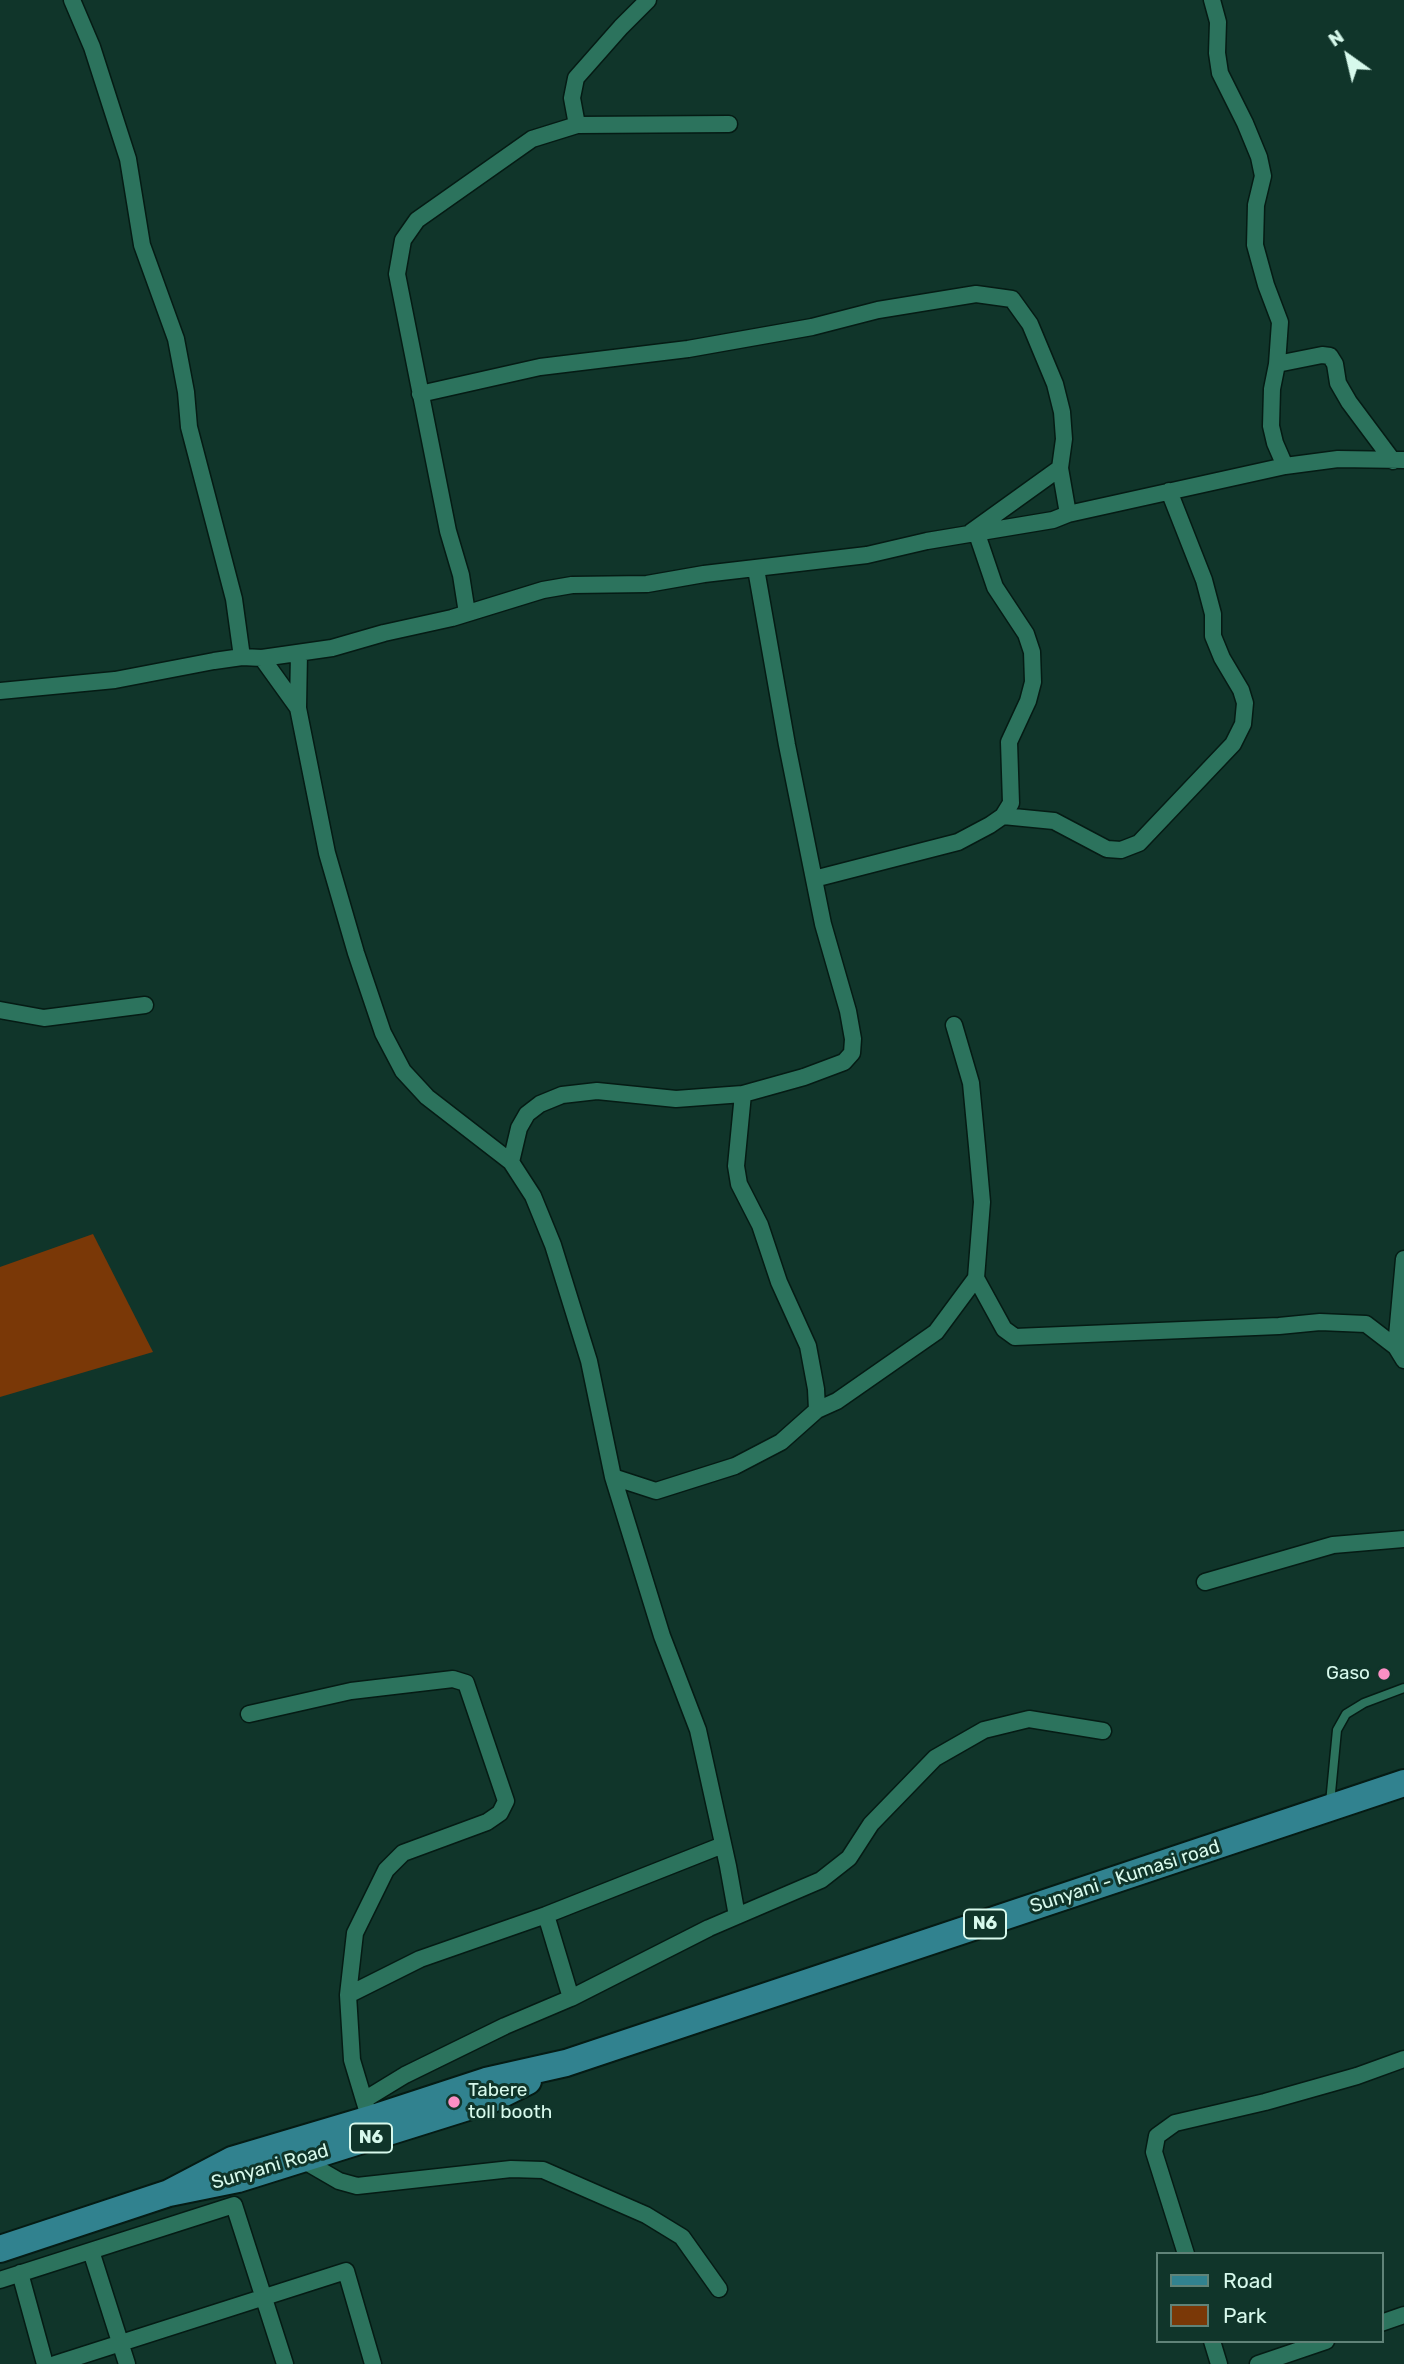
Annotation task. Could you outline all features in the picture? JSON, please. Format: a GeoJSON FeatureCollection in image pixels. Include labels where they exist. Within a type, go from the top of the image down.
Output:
{"type":"FeatureCollection","features":[{"type":"Feature","properties":{"kind":"main road","name":"Sunyani - Kumasi road"},"geometry":{"type":"LineString","coordinates":[[566,2063],[1404,1783]]}},
{"type":"Feature","properties":{"kind":"main road","name":"Sunyani Road"},"geometry":{"type":"LineString","coordinates":[[169,2193],[232,2160],[367,2110],[566,2063]]}},
{"type":"Feature","properties":{"kind":"main road","name":"Sunyani Road"},"geometry":{"type":"LineString","coordinates":[[169,2193],[238,2179],[491,2100],[566,2063]]}},
{"type":"Feature","properties":{"kind":"main road","name":"N6"},"geometry":{"type":"LineString","coordinates":[[0,2249],[169,2193]]}},
{"type":"Feature","properties":{"kind":"street"},"geometry":{"type":"LineString","coordinates":[[72,0],[88,37],[128,159],[142,245],[176,339],[186,391],[189,427],[234,599],[242,657]]}},
{"type":"Feature","properties":{"kind":"street"},"geometry":{"type":"LineString","coordinates":[[577,125],[572,98],[576,78],[648,0]]}},
{"type":"Feature","properties":{"kind":"street"},"geometry":{"type":"LineString","coordinates":[[1212,0],[1218,22],[1217,53],[1220,73],[1250,134],[1263,176],[1256,205],[1255,244],[1280,322],[1272,389],[1271,426],[1285,466]]}},
{"type":"Feature","properties":{"kind":"street"},"geometry":{"type":"LineString","coordinates":[[467,613],[397,274],[403,240],[417,220],[532,139],[577,125],[729,124]]}},
{"type":"Feature","properties":{"kind":"street"},"geometry":{"type":"LineString","coordinates":[[420,394],[540,367],[688,349],[812,327],[878,310],[976,294],[1012,299],[1030,324],[1055,384],[1062,412],[1064,439],[1060,468],[1068,514]]}},
{"type":"Feature","properties":{"kind":"street"},"geometry":{"type":"LineString","coordinates":[[1277,364],[1322,355],[1330,356],[1335,364],[1338,383],[1349,402],[1399,460]]}},
{"type":"Feature","properties":{"kind":"street"},"geometry":{"type":"LineString","coordinates":[[0,691],[115,680],[242,657],[262,658],[332,648],[543,590],[572,585],[647,584],[704,574],[867,555],[1053,520],[1068,514],[1285,466],[1338,459],[1399,460]]}},
{"type":"Feature","properties":{"kind":"street"},"geometry":{"type":"LineString","coordinates":[[971,535],[1060,468]]}},
{"type":"Feature","properties":{"kind":"street"},"geometry":{"type":"LineString","coordinates":[[1003,816],[1054,821],[1107,849],[1121,850],[1139,843],[1233,744],[1243,724],[1245,703],[1213,636],[1213,614],[1204,580],[1169,491]]}},
{"type":"Feature","properties":{"kind":"street"},"geometry":{"type":"LineString","coordinates":[[814,878],[958,842],[1003,816],[1011,803],[1009,742],[1028,701],[1033,682],[1032,652],[1026,634],[995,587],[971,535]]}},
{"type":"Feature","properties":{"kind":"street"},"geometry":{"type":"LineString","coordinates":[[511,1162],[519,1128],[527,1114],[540,1104],[562,1095],[597,1091],[676,1099],[743,1094],[834,1066],[844,1062],[852,1054],[853,1040],[848,1011],[823,924],[787,745],[756,569]]}},
{"type":"Feature","properties":{"kind":"street"},"geometry":{"type":"LineString","coordinates":[[299,653],[298,708],[327,853],[356,953],[383,1032],[403,1071],[427,1097],[511,1162],[533,1196],[553,1245],[589,1362],[613,1477],[662,1636],[698,1730],[737,1916]]}},
{"type":"Feature","properties":{"kind":"street"},"geometry":{"type":"LineString","coordinates":[[262,658],[298,708]]}},
{"type":"Feature","properties":{"kind":"street"},"geometry":{"type":"LineString","coordinates":[[0,1010],[44,1018],[145,1005]]}},
{"type":"Feature","properties":{"kind":"street"},"geometry":{"type":"LineString","coordinates":[[613,1477],[656,1491],[735,1466],[781,1443],[817,1410],[837,1401],[936,1332],[976,1278],[982,1202],[971,1083],[954,1025]]}},
{"type":"Feature","properties":{"kind":"street"},"geometry":{"type":"LineString","coordinates":[[743,1094],[736,1166],[739,1184],[760,1225],[779,1282],[808,1346],[817,1410]]}},
{"type":"Feature","properties":{"kind":"street"},"geometry":{"type":"LineString","coordinates":[[1400,1353],[1404,1259]]}},
{"type":"Feature","properties":{"kind":"street"},"geometry":{"type":"LineString","coordinates":[[976,1278],[1004,1329],[1015,1337],[1320,1322],[1366,1324],[1400,1353]]}},
{"type":"Feature","properties":{"kind":"street"},"geometry":{"type":"LineString","coordinates":[[1205,1582],[1333,1545],[1404,1539]]}},
{"type":"Feature","properties":{"kind":"street"},"geometry":{"type":"LineString","coordinates":[[249,1714],[351,1691],[453,1679],[466,1684],[506,1801],[500,1813],[487,1822],[403,1853],[386,1870],[355,1933],[348,1995],[352,2060],[367,2110],[441,2057],[571,1998],[709,1928],[821,1880],[849,1858],[871,1824],[935,1758],[984,1730],[1029,1718],[1103,1731]]}},
{"type":"Feature","properties":{"kind":"street"},"geometry":{"type":"LineString","coordinates":[[348,1995],[420,1959],[546,1915],[723,1845]]}},
{"type":"Feature","properties":{"kind":"street"},"geometry":{"type":"LineString","coordinates":[[546,1915],[571,1998]]}},
{"type":"Feature","properties":{"kind":"street"},"geometry":{"type":"LineString","coordinates":[[1184,2252],[1154,2152],[1157,2136],[1175,2123],[1265,2102],[1357,2076],[1404,2059]]}},
{"type":"Feature","properties":{"kind":"street"},"geometry":{"type":"LineString","coordinates":[[301,2159],[339,2182],[357,2186],[511,2169],[542,2170],[646,2215],[682,2237],[719,2289]]}},
{"type":"Feature","properties":{"kind":"street"},"geometry":{"type":"LineString","coordinates":[[0,2280],[234,2205],[285,2364]]}},
{"type":"Feature","properties":{"kind":"street"},"geometry":{"type":"LineString","coordinates":[[91,2251],[127,2364]]}},
{"type":"Feature","properties":{"kind":"street"},"geometry":{"type":"LineString","coordinates":[[55,2364],[346,2272],[373,2364]]}},
{"type":"Feature","properties":{"kind":"street"},"geometry":{"type":"LineString","coordinates":[[20,2273],[45,2364]]}},
{"type":"Feature","properties":{"kind":"street"},"geometry":{"type":"LineString","coordinates":[[1383,2322],[1404,2315]]}},
{"type":"Feature","properties":{"kind":"street"},"geometry":{"type":"LineString","coordinates":[[1213,2343],[1219,2364]]}},
{"type":"Feature","properties":{"kind":"street"},"geometry":{"type":"LineString","coordinates":[[1258,2364],[1320,2343]]}},
{"type":"Feature","properties":{"kind":"lane"},"geometry":{"type":"LineString","coordinates":[[1329,1810],[1337,1730],[1346,1714],[1364,1703],[1404,1688]]}},
{"type":"Feature","properties":{"kind":"green space"},"geometry":{"type":"Polygon","coordinates":[[[93,1234],[153,1352],[0,1397],[0,1267],[93,1234]]]}},
{"type":"Feature","properties":{"kind":"place","name":"Gaso"},"geometry":{"type":"Point","coordinates":[1384,1674]}},
{"type":"Feature","properties":{"kind":"place","name":"Tabere toll booth"},"geometry":{"type":"Point","coordinates":[454,2102]}}]}
